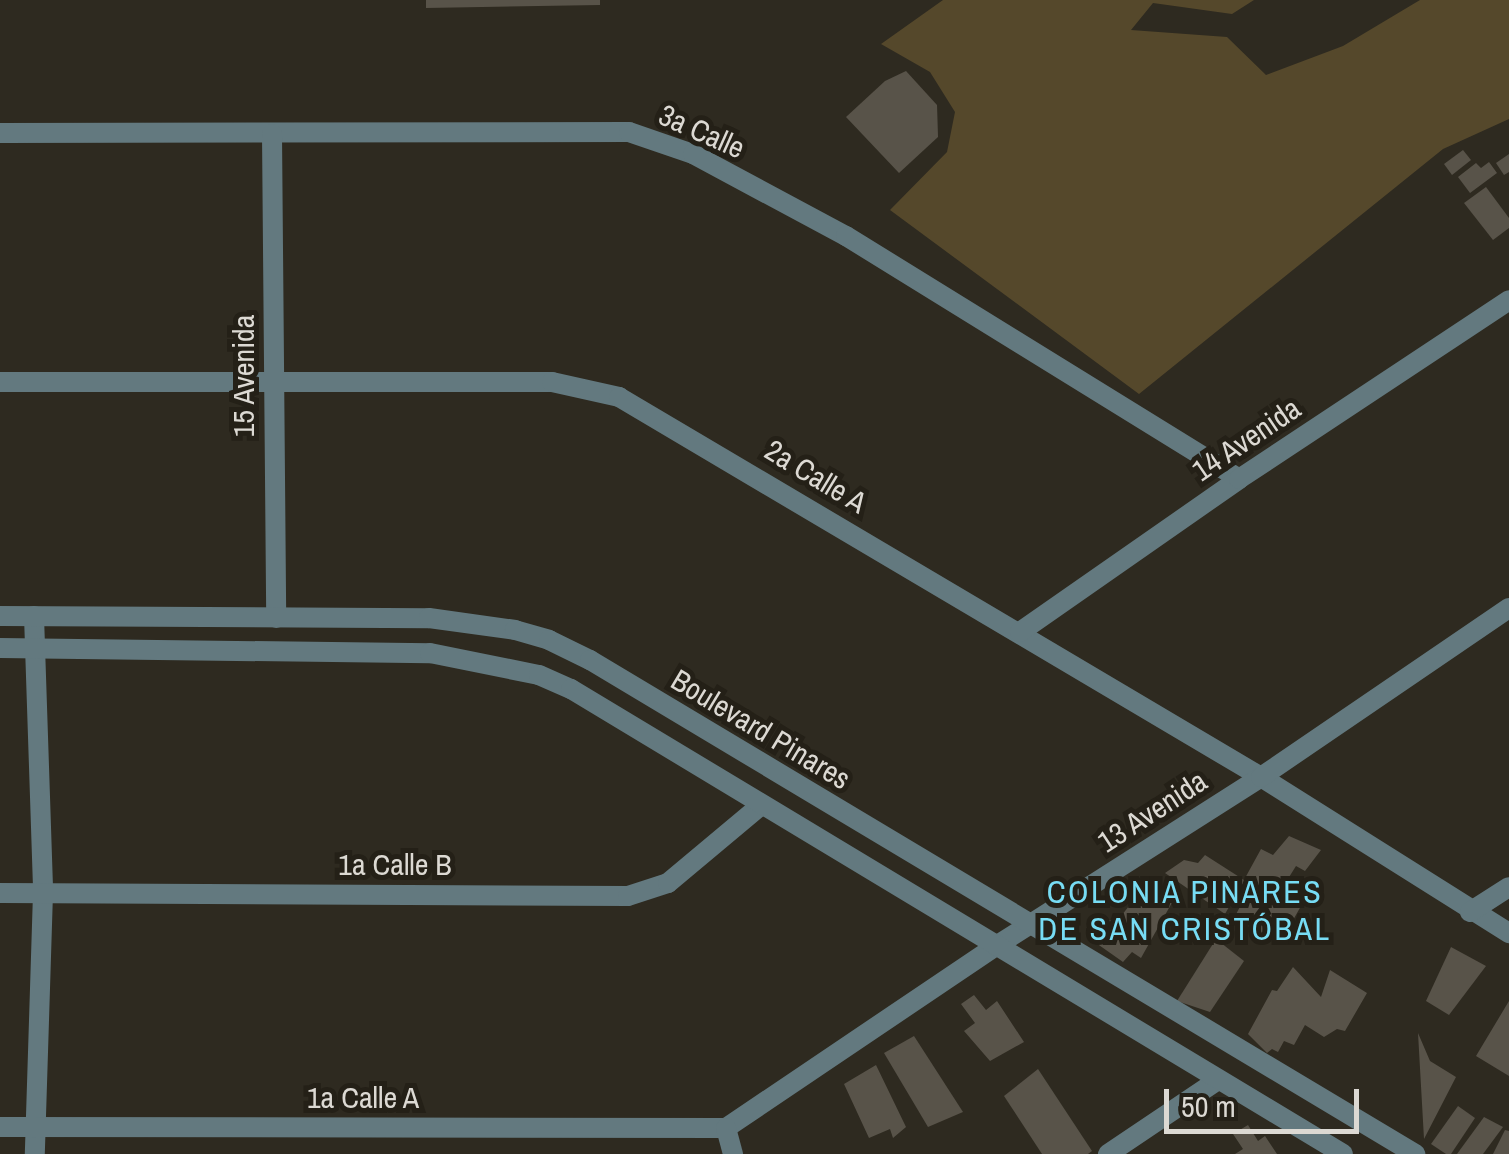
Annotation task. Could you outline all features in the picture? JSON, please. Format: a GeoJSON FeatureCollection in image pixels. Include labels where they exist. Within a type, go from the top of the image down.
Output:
{"type":"FeatureCollection","features":[{"type":"Feature","properties":{"kind":"street","name":"3a Calle"},"geometry":{"type":"LineString","coordinates":[[0,132],[629,132],[677,149],[846,236],[1239,479]]}},
{"type":"Feature","properties":{"kind":"street","name":"15 Avenida"},"geometry":{"type":"LineString","coordinates":[[272,134],[276,618]]}},
{"type":"Feature","properties":{"kind":"street","name":"14 Avenida"},"geometry":{"type":"LineString","coordinates":[[1020,632],[1239,479],[1509,300]]}},
{"type":"Feature","properties":{"kind":"street","name":"2a Calle A"},"geometry":{"type":"LineString","coordinates":[[0,382],[552,382],[619,397],[1261,776],[1509,934]]}},
{"type":"Feature","properties":{"kind":"street","name":"13 Avenida"},"geometry":{"type":"LineString","coordinates":[[726,1128],[1509,608]]}},
{"type":"Feature","properties":{"kind":"street","name":"Boulevard Pinares"},"geometry":{"type":"LineString","coordinates":[[0,616],[430,618],[515,630],[549,640],[590,660],[1414,1154]]}},
{"type":"Feature","properties":{"kind":"street"},"geometry":{"type":"LineString","coordinates":[[34,616],[43,893],[35,1154]]}},
{"type":"Feature","properties":{"kind":"street"},"geometry":{"type":"LineString","coordinates":[[0,648],[430,653],[508,666],[571,689],[1342,1154]]}},
{"type":"Feature","properties":{"kind":"street","name":"1a Calle B"},"geometry":{"type":"LineString","coordinates":[[0,893],[628,896],[668,883],[760,806]]}},
{"type":"Feature","properties":{"kind":"street"},"geometry":{"type":"LineString","coordinates":[[1470,912],[1509,887]]}},
{"type":"Feature","properties":{"kind":"street"},"geometry":{"type":"LineString","coordinates":[[1108,1154],[1218,1080]]}},
{"type":"Feature","properties":{"kind":"street","name":"1a Calle A"},"geometry":{"type":"LineString","coordinates":[[0,1127],[726,1128]]}},
{"type":"Feature","properties":{"kind":"street"},"geometry":{"type":"LineString","coordinates":[[726,1128],[733,1154]]}},
{"type":"Feature","properties":{"kind":"shaded area"},"geometry":{"type":"Polygon","coordinates":[[[943,0],[1254,0],[1232,14],[1153,3],[1131,30],[1227,37],[1266,75],[1343,46],[1420,0],[1509,0],[1509,119],[1443,149],[1139,394],[890,210],[947,152],[955,112],[930,72],[881,44],[943,0]]]}},
{"type":"Feature","properties":{"kind":"building"},"geometry":{"type":"Polygon","coordinates":[[[426,0],[600,0],[600,5],[426,8],[426,0]]]}},
{"type":"Feature","properties":{"kind":"building"},"geometry":{"type":"Polygon","coordinates":[[[906,71],[937,105],[938,137],[899,173],[846,117],[885,81],[906,71]]]}},
{"type":"Feature","properties":{"kind":"building"},"geometry":{"type":"Polygon","coordinates":[[[1463,150],[1471,160],[1452,175],[1444,164],[1463,150]]]}},
{"type":"Feature","properties":{"kind":"building"},"geometry":{"type":"Polygon","coordinates":[[[1509,154],[1509,172],[1504,175],[1496,163],[1509,154]]]}},
{"type":"Feature","properties":{"kind":"building"},"geometry":{"type":"Polygon","coordinates":[[[1489,162],[1497,173],[1470,193],[1458,177],[1476,163],[1481,168],[1489,162]]]}},
{"type":"Feature","properties":{"kind":"building"},"geometry":{"type":"Polygon","coordinates":[[[1486,187],[1509,218],[1509,228],[1493,240],[1464,203],[1486,187]]]}},
{"type":"Feature","properties":{"kind":"building"},"geometry":{"type":"Polygon","coordinates":[[[1289,836],[1321,850],[1305,871],[1296,866],[1281,890],[1301,906],[1279,945],[1234,918],[1251,886],[1242,884],[1225,914],[1165,873],[1184,860],[1198,863],[1205,855],[1244,880],[1261,849],[1273,855],[1289,836]]]}},
{"type":"Feature","properties":{"kind":"building"},"geometry":{"type":"Polygon","coordinates":[[[1140,892],[1166,906],[1174,899],[1141,958],[1132,952],[1123,962],[1096,943],[1103,920],[1118,920],[1140,892]]]}},
{"type":"Feature","properties":{"kind":"building"},"geometry":{"type":"Polygon","coordinates":[[[1216,939],[1244,961],[1210,1012],[1177,1001],[1216,939]]]}},
{"type":"Feature","properties":{"kind":"building"},"geometry":{"type":"Polygon","coordinates":[[[1451,947],[1486,966],[1449,1015],[1426,1001],[1451,947]]]}},
{"type":"Feature","properties":{"kind":"building"},"geometry":{"type":"Polygon","coordinates":[[[1293,967],[1321,997],[1330,970],[1367,993],[1345,1031],[1337,1029],[1324,1037],[1305,1025],[1294,1045],[1284,1041],[1278,1052],[1272,1049],[1267,1053],[1248,1034],[1272,990],[1277,991],[1293,967]]]}},
{"type":"Feature","properties":{"kind":"building"},"geometry":{"type":"Polygon","coordinates":[[[974,995],[986,1010],[997,1001],[1024,1042],[990,1061],[964,1031],[975,1023],[961,1004],[974,995]]]}},
{"type":"Feature","properties":{"kind":"building"},"geometry":{"type":"Polygon","coordinates":[[[1509,1001],[1509,1076],[1476,1056],[1509,1001]]]}},
{"type":"Feature","properties":{"kind":"building"},"geometry":{"type":"Polygon","coordinates":[[[1418,1033],[1430,1061],[1456,1077],[1424,1139],[1418,1033]]]}},
{"type":"Feature","properties":{"kind":"building"},"geometry":{"type":"Polygon","coordinates":[[[914,1036],[963,1112],[928,1127],[884,1053],[914,1036]]]}},
{"type":"Feature","properties":{"kind":"building"},"geometry":{"type":"Polygon","coordinates":[[[876,1065],[906,1127],[893,1138],[890,1129],[869,1138],[844,1084],[876,1065]]]}},
{"type":"Feature","properties":{"kind":"building"},"geometry":{"type":"Polygon","coordinates":[[[1038,1069],[1092,1151],[1088,1154],[1042,1154],[1004,1096],[1038,1069]]]}},
{"type":"Feature","properties":{"kind":"building"},"geometry":{"type":"Polygon","coordinates":[[[1458,1106],[1475,1118],[1451,1154],[1446,1154],[1431,1144],[1458,1106]]]}},
{"type":"Feature","properties":{"kind":"building"},"geometry":{"type":"Polygon","coordinates":[[[1484,1117],[1503,1127],[1483,1154],[1457,1154],[1484,1117]]]}},
{"type":"Feature","properties":{"kind":"building"},"geometry":{"type":"Polygon","coordinates":[[[1248,1125],[1258,1141],[1265,1136],[1277,1154],[1235,1154],[1243,1149],[1233,1134],[1248,1125]]]}},
{"type":"Feature","properties":{"kind":"building"},"geometry":{"type":"Polygon","coordinates":[[[1505,1130],[1509,1131],[1509,1154],[1493,1154],[1505,1130]]]}},
{"type":"Feature","properties":{"kind":"district","name":"COLONIA PINARES DE SAN CRISTÓBAL"},"geometry":{"type":"Point","coordinates":[1185,912]}}]}
